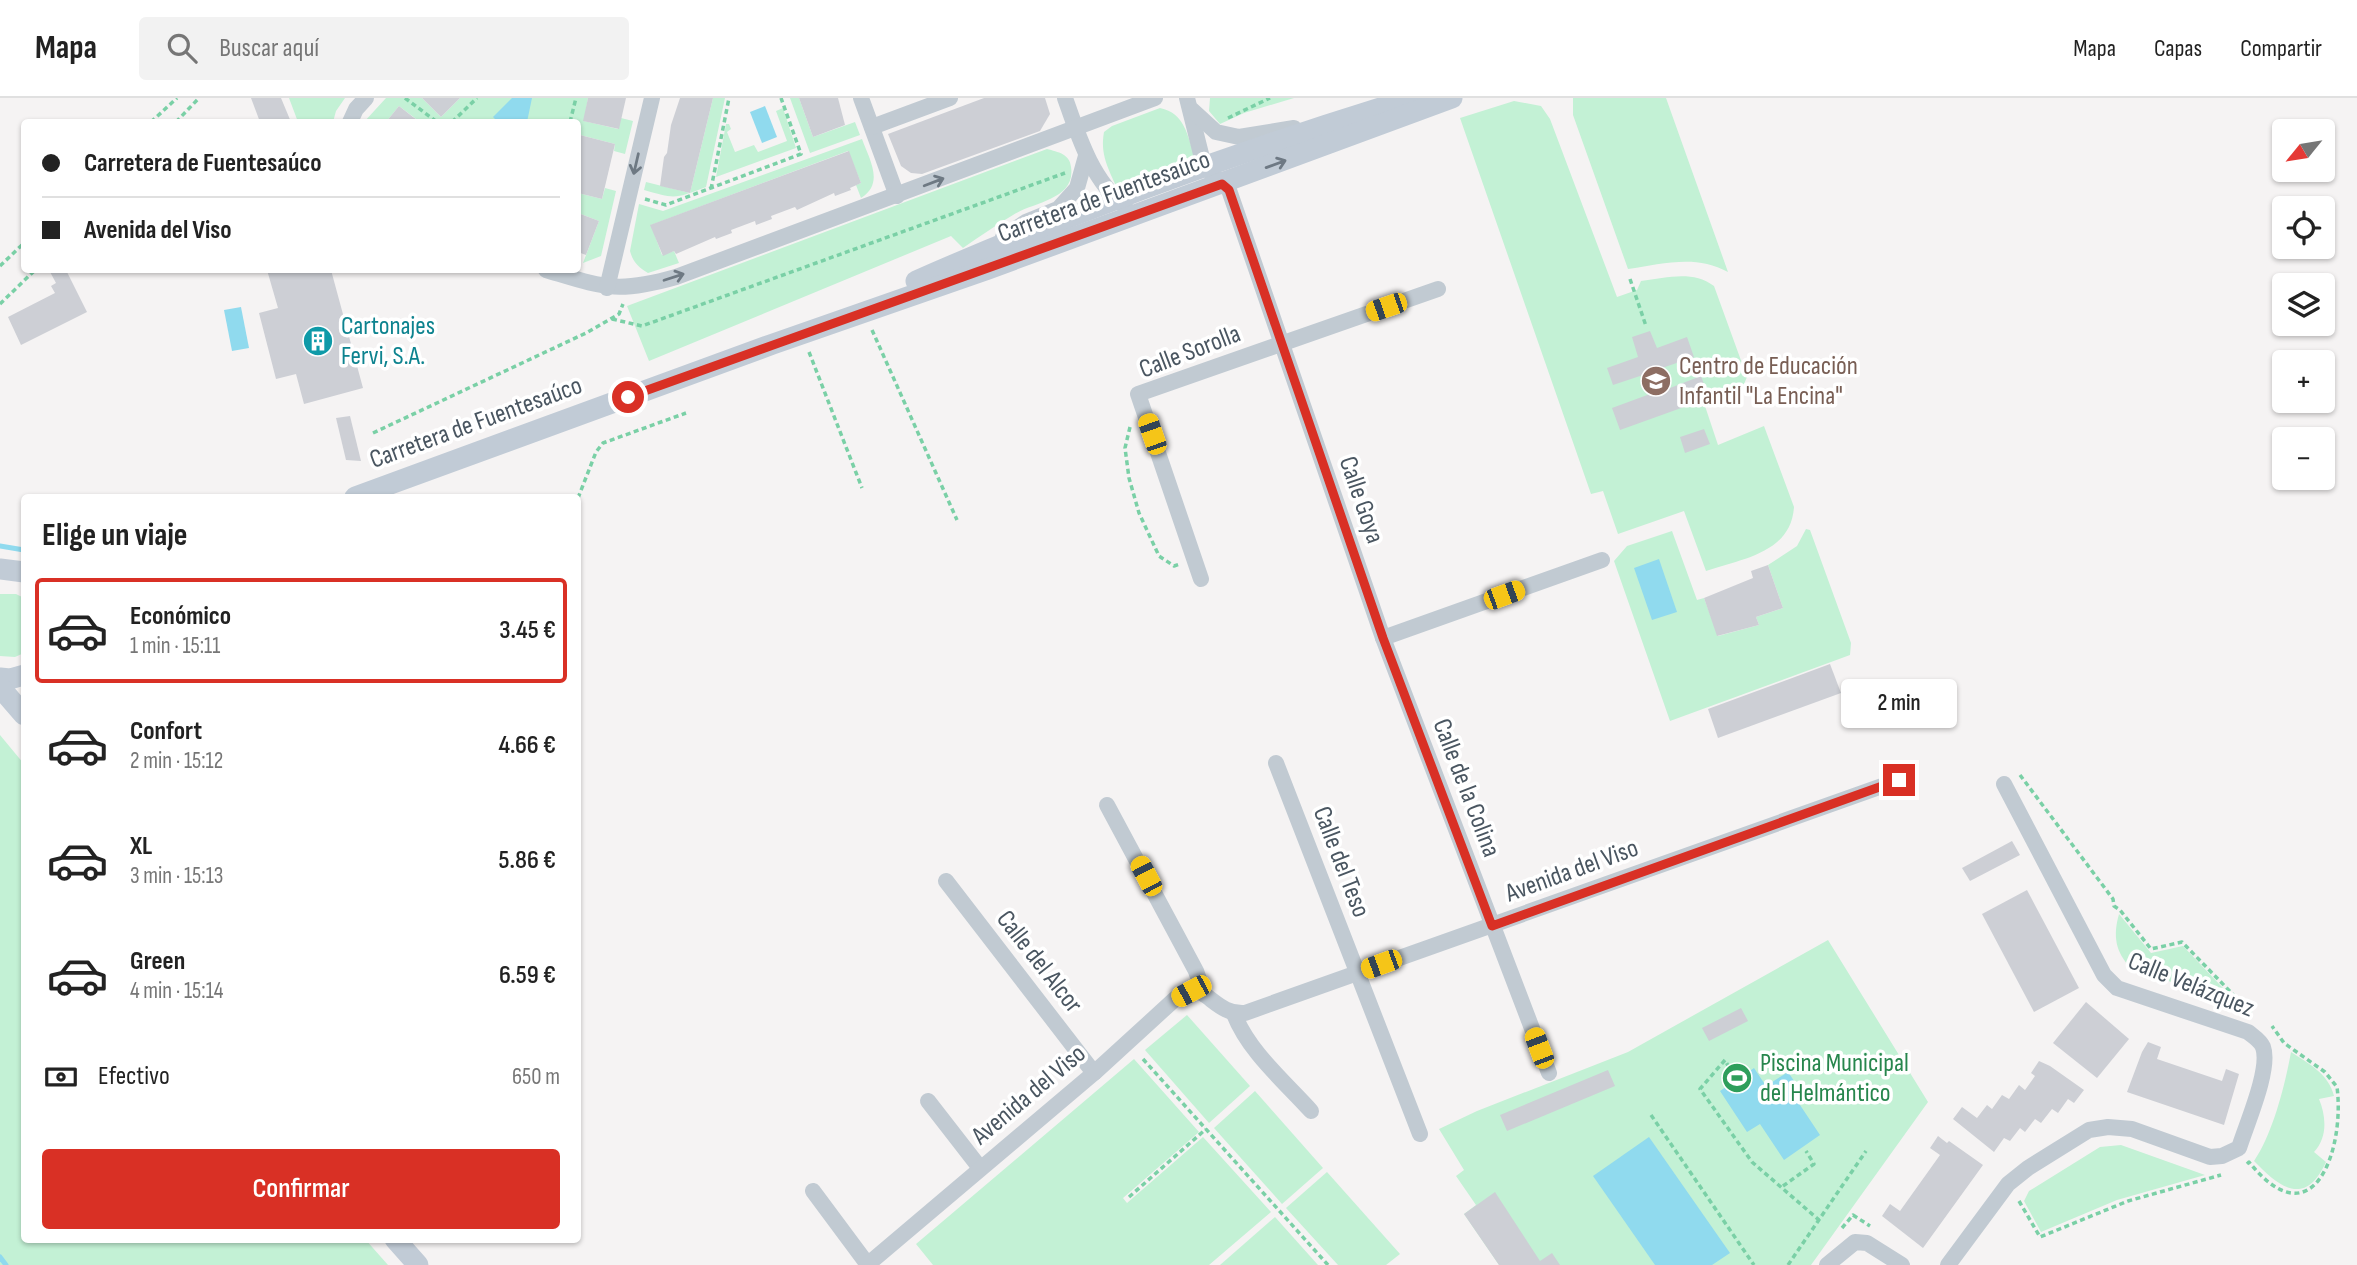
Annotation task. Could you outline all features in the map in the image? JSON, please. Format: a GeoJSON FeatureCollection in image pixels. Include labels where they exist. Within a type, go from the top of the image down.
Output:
{"type":"FeatureCollection","features":[{"type":"Feature","properties":{"kind":"main road","name":"Carretera de Fuentesaúco"},"geometry":{"type":"LineString","coordinates":[[1204,166],[1413,98]]}},
{"type":"Feature","properties":{"kind":"main road","name":"Carretera de Fuentesaúco"},"geometry":{"type":"LineString","coordinates":[[773,344],[979,253],[1127,207],[1222,184],[1452,98]]}},
{"type":"Feature","properties":{"kind":"main road"},"geometry":{"type":"LineString","coordinates":[[1222,184],[1227,172],[1240,167],[1270,144]]}},
{"type":"Feature","properties":{"kind":"main road"},"geometry":{"type":"LineString","coordinates":[[1127,207],[1194,181],[1204,166]]}},
{"type":"Feature","properties":{"kind":"main road","name":"Carretera de Fuentesaúco"},"geometry":{"type":"LineString","coordinates":[[363,494],[806,332],[1051,246],[1127,207]]}},
{"type":"Feature","properties":{"kind":"main road"},"geometry":{"type":"LineString","coordinates":[[0,569],[21,572]]}},
{"type":"Feature","properties":{"kind":"main road"},"geometry":{"type":"LineString","coordinates":[[0,678],[21,676]]}},
{"type":"Feature","properties":{"kind":"main road"},"geometry":{"type":"LineString","coordinates":[[0,687],[21,712]]}},
{"type":"Feature","properties":{"kind":"main road"},"geometry":{"type":"LineString","coordinates":[[399,1243],[418,1265]]}},
{"type":"Feature","properties":{"kind":"street"},"geometry":{"type":"LineString","coordinates":[[351,119],[356,108],[366,98]]}},
{"type":"Feature","properties":{"kind":"street"},"geometry":{"type":"LineString","coordinates":[[607,288],[652,98]]}},
{"type":"Feature","properties":{"kind":"street"},"geometry":{"type":"LineString","coordinates":[[861,98],[897,196]]}},
{"type":"Feature","properties":{"kind":"street"},"geometry":{"type":"LineString","coordinates":[[872,127],[950,98]]}},
{"type":"Feature","properties":{"kind":"street"},"geometry":{"type":"LineString","coordinates":[[1065,98],[1085,161],[1127,207]]}},
{"type":"Feature","properties":{"kind":"street"},"geometry":{"type":"LineString","coordinates":[[556,273],[607,288],[626,288],[676,277],[1155,98]]}},
{"type":"Feature","properties":{"kind":"street"},"geometry":{"type":"LineString","coordinates":[[1189,104],[1216,132],[1239,137],[1331,123]]}},
{"type":"Feature","properties":{"kind":"street"},"geometry":{"type":"LineString","coordinates":[[1189,104],[1204,166]]}},
{"type":"Feature","properties":{"kind":"street"},"geometry":{"type":"LineString","coordinates":[[979,253],[1026,222],[1058,209],[1077,188],[1085,161]]}},
{"type":"Feature","properties":{"kind":"street","name":"Calle Goya"},"geometry":{"type":"LineString","coordinates":[[1204,166],[1229,190],[1383,638]]}},
{"type":"Feature","properties":{"kind":"street"},"geometry":{"type":"LineString","coordinates":[[1281,344],[1438,289]]}},
{"type":"Feature","properties":{"kind":"street","name":"Calle Sorolla"},"geometry":{"type":"LineString","coordinates":[[1201,579],[1138,394],[1281,344]]}},
{"type":"Feature","properties":{"kind":"street"},"geometry":{"type":"LineString","coordinates":[[1383,638],[1601,560]]}},
{"type":"Feature","properties":{"kind":"street","name":"Calle de la Colina"},"geometry":{"type":"LineString","coordinates":[[1383,638],[1549,1073]]}},
{"type":"Feature","properties":{"kind":"street","name":"Calle del Teso"},"geometry":{"type":"LineString","coordinates":[[1276,763],[1420,1134]]}},
{"type":"Feature","properties":{"kind":"street","name":"Avenida del Viso"},"geometry":{"type":"LineString","coordinates":[[1234,1014],[1245,1013],[1899,780]]}},
{"type":"Feature","properties":{"kind":"street","name":"Calle Velázquez"},"geometry":{"type":"LineString","coordinates":[[1948,1265],[2008,1184],[2028,1168],[2089,1130],[2108,1127],[2132,1129],[2210,1157],[2222,1156],[2238,1148],[2264,1068],[2264,1050],[2259,1040],[2248,1032],[2118,988],[2104,975],[2004,784]]}},
{"type":"Feature","properties":{"kind":"street"},"geometry":{"type":"LineString","coordinates":[[1107,805],[1196,971],[1204,994],[1217,1006],[1234,1014],[1239,1027],[1257,1051],[1311,1111]]}},
{"type":"Feature","properties":{"kind":"street","name":"Calle del Alcor"},"geometry":{"type":"LineString","coordinates":[[946,881],[1094,1073]]}},
{"type":"Feature","properties":{"kind":"street","name":"Avenida del Viso"},"geometry":{"type":"LineString","coordinates":[[867,1265],[1094,1073],[1175,999],[1191,991],[1204,994]]}},
{"type":"Feature","properties":{"kind":"street"},"geometry":{"type":"LineString","coordinates":[[928,1101],[980,1168]]}},
{"type":"Feature","properties":{"kind":"street"},"geometry":{"type":"LineString","coordinates":[[813,1191],[867,1265]]}},
{"type":"Feature","properties":{"kind":"street"},"geometry":{"type":"LineString","coordinates":[[1831,1261],[1855,1242],[1867,1243],[1902,1265]]}},
{"type":"Feature","properties":{"kind":"path"},"geometry":{"type":"LineString","coordinates":[[154,119],[177,98]]}},
{"type":"Feature","properties":{"kind":"path"},"geometry":{"type":"LineString","coordinates":[[179,119],[200,98]]}},
{"type":"Feature","properties":{"kind":"path"},"geometry":{"type":"LineString","coordinates":[[405,98],[433,119]]}},
{"type":"Feature","properties":{"kind":"path"},"geometry":{"type":"LineString","coordinates":[[455,119],[477,98]]}},
{"type":"Feature","properties":{"kind":"path"},"geometry":{"type":"LineString","coordinates":[[571,119],[576,98]]}},
{"type":"Feature","properties":{"kind":"path"},"geometry":{"type":"LineString","coordinates":[[711,189],[729,98],[736,98]]}},
{"type":"Feature","properties":{"kind":"path"},"geometry":{"type":"LineString","coordinates":[[640,198],[666,205],[801,154],[781,98]]}},
{"type":"Feature","properties":{"kind":"path"},"geometry":{"type":"LineString","coordinates":[[1211,127],[1270,98]]}},
{"type":"Feature","properties":{"kind":"path"},"geometry":{"type":"LineString","coordinates":[[612,319],[642,326],[1085,161]]}},
{"type":"Feature","properties":{"kind":"path"},"geometry":{"type":"LineString","coordinates":[[0,266],[21,246]]}},
{"type":"Feature","properties":{"kind":"path"},"geometry":{"type":"LineString","coordinates":[[0,304],[32,273]]}},
{"type":"Feature","properties":{"kind":"path"},"geometry":{"type":"LineString","coordinates":[[1630,279],[1646,326]]}},
{"type":"Feature","properties":{"kind":"path"},"geometry":{"type":"LineString","coordinates":[[373,433],[547,353],[612,319],[622,309],[626,288]]}},
{"type":"Feature","properties":{"kind":"path"},"geometry":{"type":"LineString","coordinates":[[864,312],[957,520]]}},
{"type":"Feature","properties":{"kind":"path"},"geometry":{"type":"LineString","coordinates":[[806,332],[810,355],[862,488]]}},
{"type":"Feature","properties":{"kind":"path"},"geometry":{"type":"LineString","coordinates":[[1143,408],[1131,423],[1125,448],[1129,478],[1139,513],[1159,556],[1174,566],[1195,561]]}},
{"type":"Feature","properties":{"kind":"path"},"geometry":{"type":"LineString","coordinates":[[580,494],[596,452],[603,443],[685,413]]}},
{"type":"Feature","properties":{"kind":"path"},"geometry":{"type":"LineString","coordinates":[[2018,772],[2113,898],[2114,906],[2151,949],[2182,942],[2251,1013]]}},
{"type":"Feature","properties":{"kind":"path"},"geometry":{"type":"LineString","coordinates":[[2249,1162],[2273,1188],[2285,1193],[2298,1193],[2309,1189],[2319,1180],[2328,1168],[2334,1148],[2337,1087],[2326,1072],[2284,1043],[2272,1026]]}},
{"type":"Feature","properties":{"kind":"path"},"geometry":{"type":"LineString","coordinates":[[1143,1059],[1328,1265]]}},
{"type":"Feature","properties":{"kind":"path"},"geometry":{"type":"LineString","coordinates":[[1733,1075],[1725,1060],[1700,1089],[1752,1162],[1783,1186],[1819,1220]]}},
{"type":"Feature","properties":{"kind":"path"},"geometry":{"type":"LineString","coordinates":[[1651,1115],[1754,1265]]}},
{"type":"Feature","properties":{"kind":"path"},"geometry":{"type":"LineString","coordinates":[[1129,1197],[1206,1129]]}},
{"type":"Feature","properties":{"kind":"path"},"geometry":{"type":"LineString","coordinates":[[1783,1186],[1814,1164],[1806,1151]]}},
{"type":"Feature","properties":{"kind":"path"},"geometry":{"type":"LineString","coordinates":[[1788,1265],[1866,1151]]}},
{"type":"Feature","properties":{"kind":"path"},"geometry":{"type":"LineString","coordinates":[[2019,1201],[2040,1237],[2128,1201],[2215,1177]]}},
{"type":"Feature","properties":{"kind":"path"},"geometry":{"type":"LineString","coordinates":[[1831,1261],[1830,1247],[1853,1215],[1880,1233]]}},
{"type":"Feature","properties":{"kind":"green space"},"geometry":{"type":"Polygon","coordinates":[[[289,98],[345,98],[334,119],[297,119],[289,98]]]}},
{"type":"Feature","properties":{"kind":"green space"},"geometry":{"type":"Polygon","coordinates":[[[386,98],[422,98],[441,117],[460,98],[588,98],[584,121],[618,129],[621,118],[633,121],[625,154],[614,151],[615,144],[581,135],[581,119],[416,119],[399,106],[388,119],[367,119],[386,98]]]}},
{"type":"Feature","properties":{"kind":"green space"},"geometry":{"type":"Polygon","coordinates":[[[713,98],[725,98],[706,187],[690,193],[713,98]]]}},
{"type":"Feature","properties":{"kind":"green space"},"geometry":{"type":"Polygon","coordinates":[[[790,98],[799,98],[813,137],[855,122],[860,135],[810,153],[790,98]]]}},
{"type":"Feature","properties":{"kind":"green space"},"geometry":{"type":"Polygon","coordinates":[[[1210,98],[1294,98],[1244,113],[1220,124],[1209,111],[1210,98]]]}},
{"type":"Feature","properties":{"kind":"green space"},"geometry":{"type":"Polygon","coordinates":[[[1573,98],[1666,98],[1728,272],[1716,266],[1691,262],[1628,269],[1573,115],[1573,98]]]}},
{"type":"Feature","properties":{"kind":"green space"},"geometry":{"type":"Polygon","coordinates":[[[1514,101],[1541,106],[1550,119],[1617,297],[1637,290],[1641,281],[1670,277],[1697,278],[1714,286],[1747,377],[1744,384],[1703,400],[1718,445],[1764,426],[1794,507],[1791,522],[1784,535],[1762,552],[1706,571],[1684,511],[1618,534],[1603,491],[1591,494],[1460,118],[1514,101]]]}},
{"type":"Feature","properties":{"kind":"green space"},"geometry":{"type":"Polygon","coordinates":[[[783,108],[796,148],[716,177],[726,124],[729,124],[731,129],[727,132],[735,152],[754,145],[758,152],[787,141],[776,111],[783,108]]]}},
{"type":"Feature","properties":{"kind":"green space"},"geometry":{"type":"Polygon","coordinates":[[[1160,108],[1180,120],[1195,157],[1117,188],[1104,154],[1104,132],[1112,126],[1160,108]]]}},
{"type":"Feature","properties":{"kind":"green space"},"geometry":{"type":"Polygon","coordinates":[[[862,139],[874,178],[868,192],[861,198],[856,185],[861,183],[848,151],[651,225],[662,255],[674,251],[679,263],[648,273],[633,258],[630,251],[639,204],[663,211],[862,139]]]}},
{"type":"Feature","properties":{"kind":"green space"},"geometry":{"type":"Polygon","coordinates":[[[1047,149],[1063,154],[1068,159],[1071,178],[1067,187],[1051,198],[1013,215],[963,248],[951,236],[649,361],[627,306],[1047,149]]]}},
{"type":"Feature","properties":{"kind":"green space"},"geometry":{"type":"Polygon","coordinates":[[[646,182],[690,193],[669,196],[644,190],[646,182]]]}},
{"type":"Feature","properties":{"kind":"green space"},"geometry":{"type":"Polygon","coordinates":[[[605,188],[616,191],[601,256],[583,263],[599,221],[581,214],[581,194],[602,199],[605,188]]]}},
{"type":"Feature","properties":{"kind":"green space"},"geometry":{"type":"Polygon","coordinates":[[[1806,529],[1810,530],[1851,643],[1850,655],[1670,721],[1614,561],[1627,546],[1672,531],[1697,600],[1704,598],[1718,636],[1759,625],[1756,617],[1783,608],[1768,565],[1797,546],[1806,529]]]}},
{"type":"Feature","properties":{"kind":"green space"},"geometry":{"type":"Polygon","coordinates":[[[0,594],[16,594],[21,596],[21,654],[15,657],[0,656],[0,594]]]}},
{"type":"Feature","properties":{"kind":"green space"},"geometry":{"type":"Polygon","coordinates":[[[0,735],[21,760],[21,1243],[369,1243],[388,1265],[0,1265],[0,735]]]}},
{"type":"Feature","properties":{"kind":"green space"},"geometry":{"type":"Polygon","coordinates":[[[2119,914],[2151,953],[2183,946],[2240,1006],[2131,968],[2117,943],[2119,914]]]}},
{"type":"Feature","properties":{"kind":"green space","name":"Piscina Municipal del Helmántico"},"geometry":{"type":"Polygon","coordinates":[[[1828,940],[1928,1102],[1811,1265],[1499,1265],[1464,1214],[1476,1205],[1456,1176],[1464,1170],[1439,1129],[1477,1111],[1628,1052],[1828,940]]]}},
{"type":"Feature","properties":{"kind":"green space"},"geometry":{"type":"Polygon","coordinates":[[[1187,1015],[1250,1086],[1209,1123],[1145,1050],[1187,1015]]]}},
{"type":"Feature","properties":{"kind":"green space"},"geometry":{"type":"Polygon","coordinates":[[[2291,1052],[2323,1075],[2334,1096],[2319,1099],[2324,1133],[2314,1152],[2326,1162],[2318,1176],[2301,1189],[2282,1185],[2254,1161],[2261,1150],[2282,1094],[2291,1052]]]}},
{"type":"Feature","properties":{"kind":"green space"},"geometry":{"type":"Polygon","coordinates":[[[1134,1059],[1199,1132],[1123,1198],[1127,1203],[1203,1137],[1271,1212],[1209,1265],[933,1265],[916,1244],[1134,1059]]]}},
{"type":"Feature","properties":{"kind":"green space"},"geometry":{"type":"Polygon","coordinates":[[[1255,1091],[1323,1168],[1282,1204],[1214,1128],[1255,1091]]]}},
{"type":"Feature","properties":{"kind":"green space"},"geometry":{"type":"Polygon","coordinates":[[[2121,1145],[2205,1175],[2117,1200],[2041,1232],[2024,1201],[2029,1191],[2100,1147],[2121,1145]]]}},
{"type":"Feature","properties":{"kind":"green space"},"geometry":{"type":"Polygon","coordinates":[[[1327,1172],[1400,1254],[1386,1265],[1338,1265],[1286,1208],[1327,1172]]]}},
{"type":"Feature","properties":{"kind":"green space"},"geometry":{"type":"Polygon","coordinates":[[[1275,1217],[1318,1265],[1220,1265],[1275,1217]]]}},
{"type":"Feature","properties":{"kind":"water"},"geometry":{"type":"Polygon","coordinates":[[[512,98],[532,98],[528,119],[493,117],[512,98]]]}},
{"type":"Feature","properties":{"kind":"water"},"geometry":{"type":"Polygon","coordinates":[[[765,106],[777,137],[762,143],[750,112],[765,106]]]}},
{"type":"Feature","properties":{"kind":"water"},"geometry":{"type":"Polygon","coordinates":[[[241,307],[249,348],[232,351],[224,310],[241,307]]]}},
{"type":"Feature","properties":{"kind":"water"},"geometry":{"type":"Polygon","coordinates":[[[1659,559],[1677,612],[1652,620],[1634,568],[1659,559]]]}},
{"type":"Feature","properties":{"kind":"water"},"geometry":{"type":"Polygon","coordinates":[[[1754,1068],[1766,1086],[1788,1072],[1803,1094],[1796,1099],[1820,1135],[1784,1160],[1760,1124],[1747,1132],[1720,1091],[1754,1068]]]}},
{"type":"Feature","properties":{"kind":"water"},"geometry":{"type":"Polygon","coordinates":[[[1649,1137],[1730,1253],[1712,1265],[1655,1265],[1593,1176],[1649,1137]]]}},
{"type":"Feature","properties":{"kind":"building"},"geometry":{"type":"Polygon","coordinates":[[[251,98],[281,98],[290,119],[259,119],[251,98]]]}},
{"type":"Feature","properties":{"kind":"building"},"geometry":{"type":"Polygon","coordinates":[[[422,98],[460,98],[441,117],[422,98]]]}},
{"type":"Feature","properties":{"kind":"building"},"geometry":{"type":"Polygon","coordinates":[[[588,98],[626,98],[619,129],[583,121],[588,98]]]}},
{"type":"Feature","properties":{"kind":"building"},"geometry":{"type":"Polygon","coordinates":[[[680,98],[713,98],[690,193],[660,186],[671,125],[680,98]]]}},
{"type":"Feature","properties":{"kind":"building"},"geometry":{"type":"Polygon","coordinates":[[[799,98],[838,98],[845,125],[813,137],[799,98]]]}},
{"type":"Feature","properties":{"kind":"building"},"geometry":{"type":"Polygon","coordinates":[[[984,98],[1045,98],[1050,114],[1040,131],[922,174],[911,173],[901,166],[888,134],[984,98]]]}},
{"type":"Feature","properties":{"kind":"building"},"geometry":{"type":"Polygon","coordinates":[[[399,106],[416,119],[388,119],[399,106]]]}},
{"type":"Feature","properties":{"kind":"building"},"geometry":{"type":"Polygon","coordinates":[[[581,135],[615,144],[602,199],[581,194],[581,135]]]}},
{"type":"Feature","properties":{"kind":"building"},"geometry":{"type":"Polygon","coordinates":[[[849,151],[861,183],[850,188],[851,190],[835,196],[834,193],[797,210],[795,207],[756,225],[755,221],[731,230],[732,233],[716,239],[715,237],[676,254],[674,251],[663,256],[650,225],[849,151]]]}},
{"type":"Feature","properties":{"kind":"building"},"geometry":{"type":"Polygon","coordinates":[[[581,214],[599,221],[586,255],[581,253],[581,214]]]}},
{"type":"Feature","properties":{"kind":"building"},"geometry":{"type":"Polygon","coordinates":[[[51,273],[68,273],[87,312],[21,345],[8,317],[55,293],[51,286],[56,283],[51,273]]]}},
{"type":"Feature","properties":{"kind":"building","name":"Cartonajes Fervi, S.A."},"geometry":{"type":"Polygon","coordinates":[[[268,273],[332,273],[363,388],[304,404],[296,374],[276,379],[259,313],[278,308],[268,273]]]}},
{"type":"Feature","properties":{"kind":"building","name":"Centro de Educación Infantil \"La Encina\""},"geometry":{"type":"Polygon","coordinates":[[[1650,331],[1657,348],[1687,337],[1694,357],[1662,368],[1670,388],[1701,376],[1709,398],[1620,430],[1612,408],[1650,394],[1643,375],[1613,385],[1607,368],[1638,357],[1632,337],[1650,331]]]}},
{"type":"Feature","properties":{"kind":"building"},"geometry":{"type":"Polygon","coordinates":[[[350,416],[361,461],[346,460],[336,418],[350,416]]]}},
{"type":"Feature","properties":{"kind":"building"},"geometry":{"type":"Polygon","coordinates":[[[1704,429],[1710,444],[1685,453],[1680,437],[1704,429]]]}},
{"type":"Feature","properties":{"kind":"building"},"geometry":{"type":"Polygon","coordinates":[[[1768,565],[1783,608],[1756,617],[1759,625],[1717,636],[1704,598],[1753,578],[1751,571],[1768,565]]]}},
{"type":"Feature","properties":{"kind":"building"},"geometry":{"type":"Polygon","coordinates":[[[1830,664],[1841,693],[1718,738],[1708,709],[1830,664]]]}},
{"type":"Feature","properties":{"kind":"building"},"geometry":{"type":"Polygon","coordinates":[[[1874,687],[1878,699],[1869,702],[1864,690],[1874,687]]]}},
{"type":"Feature","properties":{"kind":"building"},"geometry":{"type":"Polygon","coordinates":[[[1898,690],[1908,717],[1898,721],[1885,695],[1898,690]]]}},
{"type":"Feature","properties":{"kind":"building"},"geometry":{"type":"Polygon","coordinates":[[[2012,841],[2020,855],[1970,881],[1962,868],[2012,841]]]}},
{"type":"Feature","properties":{"kind":"building"},"geometry":{"type":"Polygon","coordinates":[[[2027,890],[2079,988],[2034,1012],[1982,914],[2027,890]]]}},
{"type":"Feature","properties":{"kind":"building"},"geometry":{"type":"Polygon","coordinates":[[[2086,1002],[2129,1039],[2097,1078],[2053,1043],[2086,1002]]]}},
{"type":"Feature","properties":{"kind":"building"},"geometry":{"type":"Polygon","coordinates":[[[1741,1008],[1748,1021],[1709,1041],[1702,1028],[1741,1008]]]}},
{"type":"Feature","properties":{"kind":"building"},"geometry":{"type":"Polygon","coordinates":[[[2148,1042],[2161,1047],[2157,1059],[2222,1081],[2226,1069],[2239,1074],[2224,1125],[2127,1092],[2148,1042]]]}},
{"type":"Feature","properties":{"kind":"building"},"geometry":{"type":"Polygon","coordinates":[[[2039,1061],[2084,1090],[2074,1103],[2068,1099],[2058,1113],[2052,1109],[2041,1123],[2035,1119],[2025,1132],[2020,1128],[2010,1141],[2004,1138],[1994,1152],[1953,1119],[1962,1107],[1977,1118],[1987,1105],[1992,1109],[2002,1095],[2009,1099],[2019,1085],[2025,1090],[2035,1076],[2031,1073],[2039,1061]]]}},
{"type":"Feature","properties":{"kind":"building"},"geometry":{"type":"Polygon","coordinates":[[[1608,1070],[1615,1086],[1507,1131],[1500,1115],[1608,1070]]]}},
{"type":"Feature","properties":{"kind":"building"},"geometry":{"type":"Polygon","coordinates":[[[1938,1136],[1983,1165],[1923,1248],[1882,1216],[1890,1204],[1900,1211],[1940,1155],[1930,1148],[1938,1136]]]}},
{"type":"Feature","properties":{"kind":"building"},"geometry":{"type":"Polygon","coordinates":[[[1495,1192],[1540,1261],[1552,1253],[1560,1265],[1499,1265],[1464,1214],[1495,1192]]]}},
{"type":"Feature","properties":{"kind":"waterway"},"geometry":{"type":"LineString","coordinates":[[0,546],[21,550]]}},
{"type":"Feature","properties":{"kind":"waterway"},"geometry":{"type":"LineString","coordinates":[[0,1257],[6,1265]]}},
{"type":"Feature","properties":{"kind":"place","name":"Cartonajes Fervi, S.A."},"geometry":{"type":"Point","coordinates":[318,341]}},
{"type":"Feature","properties":{"kind":"place","name":"Centro de Educación Infantil \"La Encina\""},"geometry":{"type":"Point","coordinates":[1656,381]}},
{"type":"Feature","properties":{"kind":"place","name":"Piscina Municipal del Helmántico"},"geometry":{"type":"Point","coordinates":[1737,1078]}},
{"type":"Feature","properties":{"kind":"route"},"geometry":{"type":"LineString","coordinates":[[628,397],[1222,184],[1229,190],[1383,638],[1492,926],[1899,780]]}}]}
